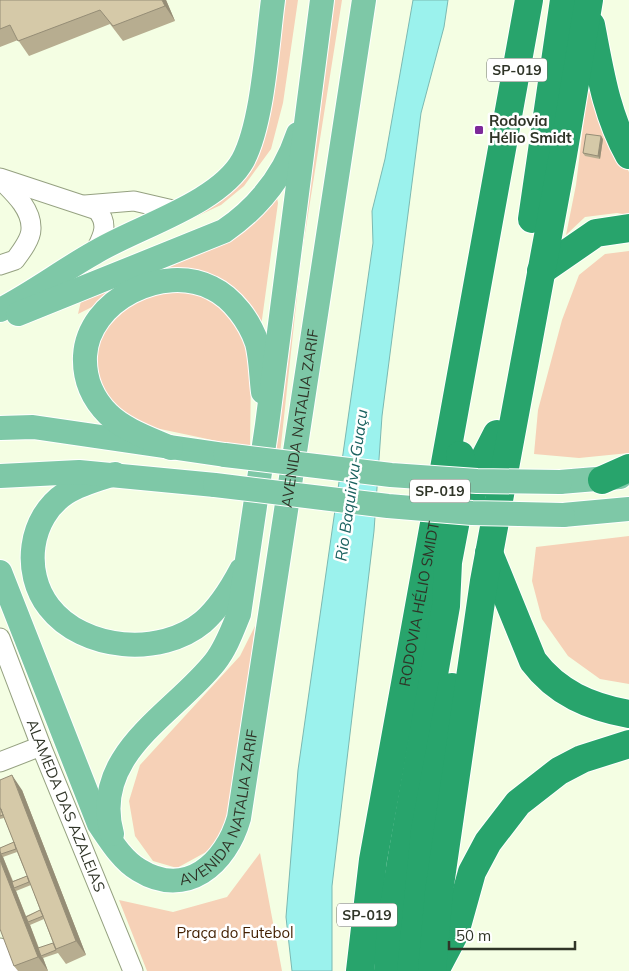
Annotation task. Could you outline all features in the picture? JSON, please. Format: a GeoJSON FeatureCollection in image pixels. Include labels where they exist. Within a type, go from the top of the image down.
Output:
{"type":"FeatureCollection","features":[{"type":"Feature","properties":{"kind":"highway","name":"RODOVIA HÉLIO SMIDT"},"geometry":{"type":"LineString","coordinates":[[360,971],[375,851],[529,0]]}},
{"type":"Feature","properties":{"kind":"highway"},"geometry":{"type":"LineString","coordinates":[[580,2],[605,99],[615,130],[629,155]]}},
{"type":"Feature","properties":{"kind":"highway"},"geometry":{"type":"LineString","coordinates":[[433,971],[439,892],[489,553],[541,271],[580,2]]}},
{"type":"Feature","properties":{"kind":"highway","name":"SP-019"},"geometry":{"type":"LineString","coordinates":[[411,971],[425,830],[497,434],[580,2]]}},
{"type":"Feature","properties":{"kind":"highway"},"geometry":{"type":"LineString","coordinates":[[541,271],[596,233],[629,228]]}},
{"type":"Feature","properties":{"kind":"highway"},"geometry":{"type":"LineString","coordinates":[[388,971],[392,917],[441,640],[446,606],[448,562],[464,473],[452,423]]}},
{"type":"Feature","properties":{"kind":"highway"},"geometry":{"type":"LineString","coordinates":[[446,606],[460,562],[476,475],[497,434]]}},
{"type":"Feature","properties":{"kind":"highway"},"geometry":{"type":"LineString","coordinates":[[602,480],[629,468]]}},
{"type":"Feature","properties":{"kind":"highway"},"geometry":{"type":"LineString","coordinates":[[489,553],[533,661],[544,675],[567,694],[600,709],[629,714]]}},
{"type":"Feature","properties":{"kind":"highway"},"geometry":{"type":"LineString","coordinates":[[433,971],[454,933],[472,872],[488,842],[518,803],[539,784],[582,759],[629,744]]}},
{"type":"Feature","properties":{"kind":"highway"},"geometry":{"type":"LineString","coordinates":[[346,971],[375,851]]}},
{"type":"Feature","properties":{"kind":"main road"},"geometry":{"type":"LineString","coordinates":[[0,310],[24,298],[95,252],[212,192],[230,178],[243,160],[252,137],[273,0]]}},
{"type":"Feature","properties":{"kind":"main road","name":"AVENIDA NATALIA ZARIF"},"geometry":{"type":"LineString","coordinates":[[322,0],[268,425],[239,614],[230,638],[215,662],[134,743],[118,766],[108,793],[108,820],[115,847],[138,869],[158,880],[186,880],[207,869],[222,857],[234,838],[239,818],[364,0]]}},
{"type":"Feature","properties":{"kind":"main road"},"geometry":{"type":"LineString","coordinates":[[0,321],[198,243],[224,231],[246,216],[265,195],[280,173],[294,146],[311,92]]}},
{"type":"Feature","properties":{"kind":"main road"},"geometry":{"type":"LineString","coordinates":[[171,448],[129,428],[108,415],[86,382],[85,364],[90,333],[102,314],[118,298],[158,282],[188,282],[212,287],[227,298],[240,312],[257,344],[268,425]]}},
{"type":"Feature","properties":{"kind":"main road"},"geometry":{"type":"LineString","coordinates":[[0,428],[33,427],[171,448],[390,475],[477,481],[560,482],[602,480],[629,476]]}},
{"type":"Feature","properties":{"kind":"main road"},"geometry":{"type":"LineString","coordinates":[[0,476],[79,472],[115,474],[398,507],[472,513],[564,515],[629,509]]}},
{"type":"Feature","properties":{"kind":"main road"},"geometry":{"type":"LineString","coordinates":[[115,474],[66,493],[48,508],[36,527],[33,565],[38,587],[49,607],[65,622],[85,635],[111,642],[135,644],[161,643],[184,634],[203,622],[218,606],[248,558]]}},
{"type":"Feature","properties":{"kind":"main road"},"geometry":{"type":"LineString","coordinates":[[0,572],[99,824],[115,847]]}},
{"type":"Feature","properties":{"kind":"street"},"geometry":{"type":"LineString","coordinates":[[0,179],[97,210],[104,219],[104,233],[95,252]]}},
{"type":"Feature","properties":{"kind":"street"},"geometry":{"type":"LineString","coordinates":[[0,179],[24,206],[29,215],[31,228]]}},
{"type":"Feature","properties":{"kind":"street"},"geometry":{"type":"LineString","coordinates":[[0,264],[16,260],[44,194]]}},
{"type":"Feature","properties":{"kind":"street"},"geometry":{"type":"LineString","coordinates":[[85,205],[134,200],[177,211]]}},
{"type":"Feature","properties":{"kind":"street","name":"ALAMEDA DAS AZALEIAS"},"geometry":{"type":"LineString","coordinates":[[0,638],[126,969]]}},
{"type":"Feature","properties":{"kind":"street"},"geometry":{"type":"LineString","coordinates":[[0,762],[41,746]]}},
{"type":"Feature","properties":{"kind":"street"},"geometry":{"type":"LineString","coordinates":[[0,948],[9,971]]}},
{"type":"Feature","properties":{"kind":"green space"},"geometry":{"type":"Polygon","coordinates":[[[278,0],[298,0],[283,103],[271,149],[244,186],[221,205],[70,275],[234,179],[278,0]]]}},
{"type":"Feature","properties":{"kind":"green space"},"geometry":{"type":"Polygon","coordinates":[[[332,0],[342,0],[301,259],[280,454],[270,453],[332,0]]]}},
{"type":"Feature","properties":{"kind":"green space"},"geometry":{"type":"Polygon","coordinates":[[[588,85],[607,133],[629,172],[629,215],[617,213],[585,217],[566,235],[576,185],[588,85]]]}},
{"type":"Feature","properties":{"kind":"green space"},"geometry":{"type":"Polygon","coordinates":[[[277,198],[278,203],[260,334],[210,279],[98,304],[78,314],[81,301],[170,267],[195,254],[277,198]]]}},
{"type":"Feature","properties":{"kind":"green space"},"geometry":{"type":"Polygon","coordinates":[[[629,251],[629,453],[579,458],[534,454],[538,410],[562,320],[579,275],[605,254],[629,251]]]}},
{"type":"Feature","properties":{"kind":"green space"},"geometry":{"type":"Polygon","coordinates":[[[168,292],[190,292],[221,304],[246,339],[251,372],[250,448],[146,426],[119,412],[95,378],[98,340],[115,313],[141,297],[168,292]]]}},
{"type":"Feature","properties":{"kind":"green space"},"geometry":{"type":"Polygon","coordinates":[[[629,536],[629,684],[600,679],[568,656],[542,619],[532,581],[536,547],[629,536]]]}},
{"type":"Feature","properties":{"kind":"green space"},"geometry":{"type":"Polygon","coordinates":[[[255,626],[237,783],[217,846],[177,868],[153,861],[135,836],[129,801],[140,765],[240,656],[255,626]]]}},
{"type":"Feature","properties":{"kind":"green space","name":"Praça do Futebol"},"geometry":{"type":"Polygon","coordinates":[[[260,853],[282,971],[147,971],[119,900],[173,912],[227,897],[260,853]]]}},
{"type":"Feature","properties":{"kind":"water","name":"Rio Baquirivu-Guaçu"},"geometry":{"type":"Polygon","coordinates":[[[413,0],[448,0],[444,27],[421,113],[382,416],[374,531],[332,886],[332,971],[292,971],[286,917],[298,770],[373,243],[372,211],[385,159],[413,0]]]}},
{"type":"Feature","properties":{"kind":"building"},"geometry":{"type":"Polygon","coordinates":[[[0,0],[162,0],[165,6],[113,26],[100,10],[18,41],[10,25],[0,29],[0,0]]]}},
{"type":"Feature","properties":{"kind":"building"},"geometry":{"type":"Polygon","coordinates":[[[586,134],[601,136],[598,156],[583,153],[586,134]]]}},
{"type":"Feature","properties":{"kind":"building"},"geometry":{"type":"Polygon","coordinates":[[[12,775],[76,941],[56,949],[0,807],[0,780],[12,775]]]}},
{"type":"Feature","properties":{"kind":"building"},"geometry":{"type":"Polygon","coordinates":[[[14,842],[16,849],[1,854],[0,848],[14,842]]]}},
{"type":"Feature","properties":{"kind":"building"},"geometry":{"type":"Polygon","coordinates":[[[0,860],[38,957],[14,966],[0,929],[0,860]]]}},
{"type":"Feature","properties":{"kind":"building"},"geometry":{"type":"Polygon","coordinates":[[[27,876],[29,882],[14,888],[12,882],[27,876]]]}},
{"type":"Feature","properties":{"kind":"building"},"geometry":{"type":"Polygon","coordinates":[[[40,910],[43,916],[28,922],[26,917],[40,910]]]}},
{"type":"Feature","properties":{"kind":"building"},"geometry":{"type":"Polygon","coordinates":[[[53,943],[56,950],[41,956],[38,948],[53,943]]]}},
{"type":"Feature","properties":{"kind":"place","name":"Rodovia Hélio Smidt"},"geometry":{"type":"Point","coordinates":[479,130]}}]}
